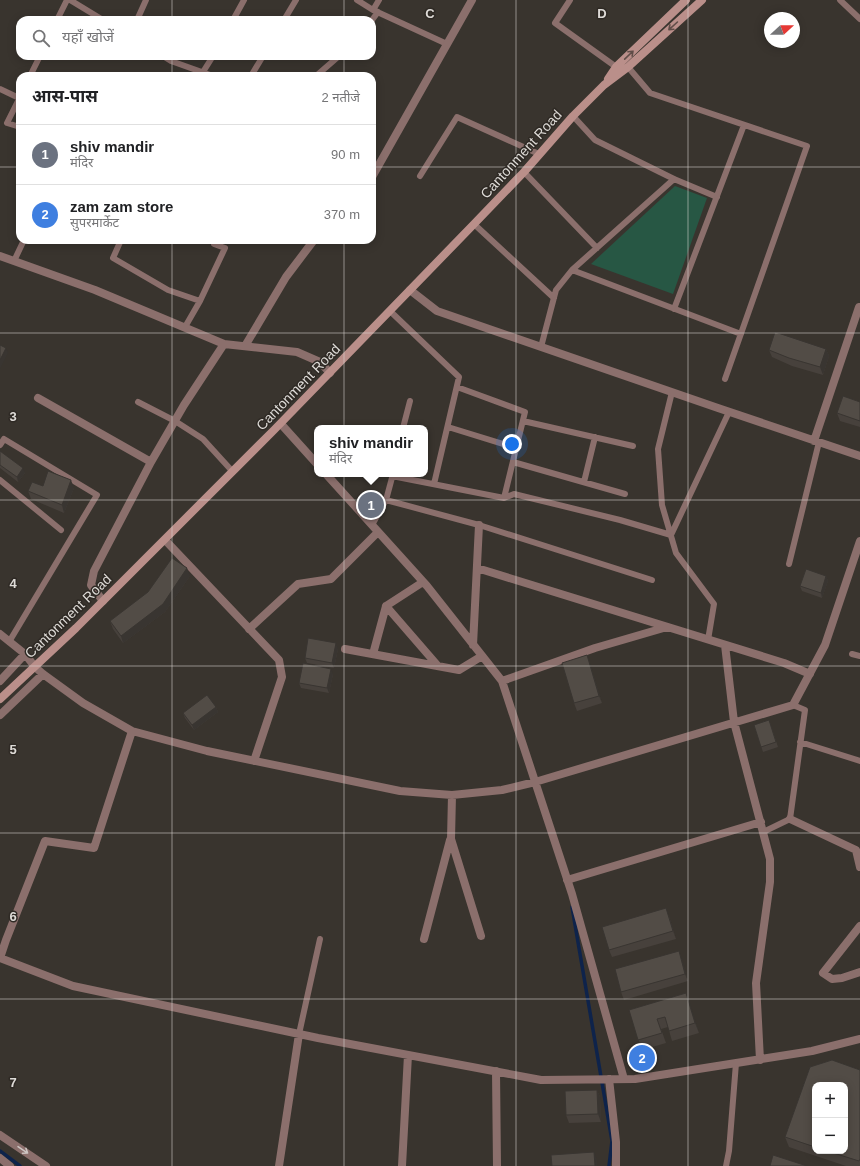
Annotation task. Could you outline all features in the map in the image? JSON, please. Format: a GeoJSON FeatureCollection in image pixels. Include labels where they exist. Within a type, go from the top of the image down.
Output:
{"type":"FeatureCollection","features":[{"type":"Feature","properties":{"kind":"street"},"geometry":{"type":"LineString","coordinates":[[376,170],[472,0]]}},
{"type":"Feature","properties":{"kind":"street","name":"Cantonment Road"},"geometry":{"type":"LineString","coordinates":[[622,68],[686,0]]}},
{"type":"Feature","properties":{"kind":"street","name":"Cantonment Road"},"geometry":{"type":"LineString","coordinates":[[0,699],[103,601],[281,424],[524,172],[573,116],[604,85],[702,0]]}},
{"type":"Feature","properties":{"kind":"street"},"geometry":{"type":"LineString","coordinates":[[245,346],[286,278],[311,244]]}},
{"type":"Feature","properties":{"kind":"street"},"geometry":{"type":"LineString","coordinates":[[0,256],[95,290],[224,344],[297,352],[320,362],[330,373]]}},
{"type":"Feature","properties":{"kind":"street"},"geometry":{"type":"LineString","coordinates":[[410,290],[437,311],[860,456]]}},
{"type":"Feature","properties":{"kind":"street"},"geometry":{"type":"LineString","coordinates":[[817,442],[859,307]]}},
{"type":"Feature","properties":{"kind":"street"},"geometry":{"type":"LineString","coordinates":[[103,601],[92,585],[94,572],[151,462],[184,405],[224,344]]}},
{"type":"Feature","properties":{"kind":"street"},"geometry":{"type":"LineString","coordinates":[[38,398],[151,462]]}},
{"type":"Feature","properties":{"kind":"street"},"geometry":{"type":"LineString","coordinates":[[281,424],[314,461]]}},
{"type":"Feature","properties":{"kind":"street"},"geometry":{"type":"LineString","coordinates":[[329,477],[423,582],[502,681],[567,880],[624,1079]]}},
{"type":"Feature","properties":{"kind":"street"},"geometry":{"type":"LineString","coordinates":[[473,645],[479,525]]}},
{"type":"Feature","properties":{"kind":"street"},"geometry":{"type":"LineString","coordinates":[[250,629],[298,584],[331,579],[378,532]]}},
{"type":"Feature","properties":{"kind":"street"},"geometry":{"type":"LineString","coordinates":[[165,540],[279,660],[282,676],[254,761]]}},
{"type":"Feature","properties":{"kind":"street"},"geometry":{"type":"LineString","coordinates":[[0,634],[25,654],[35,667],[43,674],[83,703],[132,731],[207,751],[400,792],[452,795],[502,790],[535,782],[793,705],[825,645],[860,541]]}},
{"type":"Feature","properties":{"kind":"street"},"geometry":{"type":"LineString","coordinates":[[477,568],[784,663],[810,674]]}},
{"type":"Feature","properties":{"kind":"street"},"geometry":{"type":"LineString","coordinates":[[373,654],[386,606],[423,582]]}},
{"type":"Feature","properties":{"kind":"street"},"geometry":{"type":"LineString","coordinates":[[386,606],[438,666]]}},
{"type":"Feature","properties":{"kind":"street"},"geometry":{"type":"LineString","coordinates":[[502,681],[595,648],[667,627]]}},
{"type":"Feature","properties":{"kind":"street"},"geometry":{"type":"LineString","coordinates":[[725,645],[734,722],[770,859],[770,882],[756,983],[760,1060]]}},
{"type":"Feature","properties":{"kind":"street"},"geometry":{"type":"LineString","coordinates":[[345,649],[459,670],[482,656]]}},
{"type":"Feature","properties":{"kind":"street"},"geometry":{"type":"LineString","coordinates":[[0,681],[25,654]]}},
{"type":"Feature","properties":{"kind":"street"},"geometry":{"type":"LineString","coordinates":[[0,715],[43,674]]}},
{"type":"Feature","properties":{"kind":"street"},"geometry":{"type":"LineString","coordinates":[[132,731],[94,848],[45,841],[0,958],[73,986],[299,1034],[541,1080],[635,1079],[812,1051],[860,1039]]}},
{"type":"Feature","properties":{"kind":"street"},"geometry":{"type":"LineString","coordinates":[[424,939],[451,839],[452,795]]}},
{"type":"Feature","properties":{"kind":"street"},"geometry":{"type":"LineString","coordinates":[[790,819],[856,850],[860,867]]}},
{"type":"Feature","properties":{"kind":"street"},"geometry":{"type":"LineString","coordinates":[[567,880],[761,822]]}},
{"type":"Feature","properties":{"kind":"street"},"geometry":{"type":"LineString","coordinates":[[451,839],[481,936]]}},
{"type":"Feature","properties":{"kind":"street"},"geometry":{"type":"LineString","coordinates":[[860,926],[823,973],[832,979],[842,978],[860,972]]}},
{"type":"Feature","properties":{"kind":"street"},"geometry":{"type":"LineString","coordinates":[[279,1166],[299,1034]]}},
{"type":"Feature","properties":{"kind":"street"},"geometry":{"type":"LineString","coordinates":[[402,1166],[408,1055]]}},
{"type":"Feature","properties":{"kind":"street"},"geometry":{"type":"LineString","coordinates":[[496,1071],[497,1166]]}},
{"type":"Feature","properties":{"kind":"street"},"geometry":{"type":"LineString","coordinates":[[609,1079],[616,1142],[616,1166]]}},
{"type":"Feature","properties":{"kind":"street"},"geometry":{"type":"LineString","coordinates":[[0,1134],[46,1166]]}},
{"type":"Feature","properties":{"kind":"street"},"geometry":{"type":"LineString","coordinates":[[0,1158],[10,1166]]}},
{"type":"Feature","properties":{"kind":"lane"},"geometry":{"type":"LineString","coordinates":[[59,16],[67,0]]}},
{"type":"Feature","properties":{"kind":"lane"},"geometry":{"type":"LineString","coordinates":[[70,0],[96,16]]}},
{"type":"Feature","properties":{"kind":"lane"},"geometry":{"type":"LineString","coordinates":[[139,16],[146,0]]}},
{"type":"Feature","properties":{"kind":"lane"},"geometry":{"type":"LineString","coordinates":[[235,16],[244,0]]}},
{"type":"Feature","properties":{"kind":"lane"},"geometry":{"type":"LineString","coordinates":[[286,16],[296,0]]}},
{"type":"Feature","properties":{"kind":"lane"},"geometry":{"type":"LineString","coordinates":[[357,0],[376,11],[446,44]]}},
{"type":"Feature","properties":{"kind":"lane"},"geometry":{"type":"LineString","coordinates":[[374,16],[379,0]]}},
{"type":"Feature","properties":{"kind":"lane"},"geometry":{"type":"LineString","coordinates":[[570,0],[555,23],[622,68],[650,93],[807,146],[725,379]]}},
{"type":"Feature","properties":{"kind":"lane"},"geometry":{"type":"LineString","coordinates":[[840,0],[860,19]]}},
{"type":"Feature","properties":{"kind":"lane"},"geometry":{"type":"LineString","coordinates":[[32,72],[38,60]]}},
{"type":"Feature","properties":{"kind":"lane"},"geometry":{"type":"LineString","coordinates":[[169,60],[203,72],[210,60]]}},
{"type":"Feature","properties":{"kind":"lane"},"geometry":{"type":"LineString","coordinates":[[253,72],[261,60]]}},
{"type":"Feature","properties":{"kind":"lane"},"geometry":{"type":"LineString","coordinates":[[321,72],[334,60]]}},
{"type":"Feature","properties":{"kind":"lane"},"geometry":{"type":"LineString","coordinates":[[0,89],[16,95]]}},
{"type":"Feature","properties":{"kind":"lane"},"geometry":{"type":"LineString","coordinates":[[16,105],[7,123],[16,126]]}},
{"type":"Feature","properties":{"kind":"lane"},"geometry":{"type":"LineString","coordinates":[[573,116],[595,140],[674,179],[716,197]]}},
{"type":"Feature","properties":{"kind":"lane"},"geometry":{"type":"LineString","coordinates":[[420,176],[456,118],[539,154]]}},
{"type":"Feature","properties":{"kind":"lane"},"geometry":{"type":"LineString","coordinates":[[674,309],[744,125]]}},
{"type":"Feature","properties":{"kind":"lane"},"geometry":{"type":"LineString","coordinates":[[524,172],[597,248]]}},
{"type":"Feature","properties":{"kind":"lane"},"geometry":{"type":"LineString","coordinates":[[541,347],[556,290],[572,270],[674,179]]}},
{"type":"Feature","properties":{"kind":"lane"},"geometry":{"type":"LineString","coordinates":[[474,224],[554,298]]}},
{"type":"Feature","properties":{"kind":"lane"},"geometry":{"type":"LineString","coordinates":[[14,261],[22,244]]}},
{"type":"Feature","properties":{"kind":"lane"},"geometry":{"type":"LineString","coordinates":[[119,244],[113,258],[168,290],[200,301]]}},
{"type":"Feature","properties":{"kind":"lane"},"geometry":{"type":"LineString","coordinates":[[185,327],[200,301],[226,248],[214,244]]}},
{"type":"Feature","properties":{"kind":"lane"},"geometry":{"type":"LineString","coordinates":[[572,270],[741,334]]}},
{"type":"Feature","properties":{"kind":"lane"},"geometry":{"type":"LineString","coordinates":[[390,311],[459,378],[434,484]]}},
{"type":"Feature","properties":{"kind":"lane"},"geometry":{"type":"LineString","coordinates":[[457,387],[525,412],[504,498]]}},
{"type":"Feature","properties":{"kind":"lane"},"geometry":{"type":"LineString","coordinates":[[672,392],[658,450],[662,505],[676,553],[714,604],[708,640]]}},
{"type":"Feature","properties":{"kind":"lane"},"geometry":{"type":"LineString","coordinates":[[404,425],[410,401]]}},
{"type":"Feature","properties":{"kind":"lane"},"geometry":{"type":"LineString","coordinates":[[138,402],[175,421],[203,439],[233,472]]}},
{"type":"Feature","properties":{"kind":"lane"},"geometry":{"type":"LineString","coordinates":[[671,535],[729,412]]}},
{"type":"Feature","properties":{"kind":"lane"},"geometry":{"type":"LineString","coordinates":[[523,421],[633,446]]}},
{"type":"Feature","properties":{"kind":"lane"},"geometry":{"type":"LineString","coordinates":[[448,427],[516,448]]}},
{"type":"Feature","properties":{"kind":"lane"},"geometry":{"type":"LineString","coordinates":[[584,482],[595,437]]}},
{"type":"Feature","properties":{"kind":"lane"},"geometry":{"type":"LineString","coordinates":[[0,445],[4,439],[97,495],[9,642]]}},
{"type":"Feature","properties":{"kind":"lane"},"geometry":{"type":"LineString","coordinates":[[789,564],[817,442]]}},
{"type":"Feature","properties":{"kind":"lane"},"geometry":{"type":"LineString","coordinates":[[513,462],[625,494]]}},
{"type":"Feature","properties":{"kind":"lane"},"geometry":{"type":"LineString","coordinates":[[372,525],[386,500],[392,477]]}},
{"type":"Feature","properties":{"kind":"lane"},"geometry":{"type":"LineString","coordinates":[[401,477],[504,498],[514,494],[620,520],[671,535]]}},
{"type":"Feature","properties":{"kind":"lane"},"geometry":{"type":"LineString","coordinates":[[0,480],[61,530]]}},
{"type":"Feature","properties":{"kind":"lane"},"geometry":{"type":"LineString","coordinates":[[386,500],[479,525],[652,580]]}},
{"type":"Feature","properties":{"kind":"lane"},"geometry":{"type":"LineString","coordinates":[[852,654],[860,656]]}},
{"type":"Feature","properties":{"kind":"lane"},"geometry":{"type":"LineString","coordinates":[[763,832],[790,819],[805,710],[793,705]]}},
{"type":"Feature","properties":{"kind":"lane"},"geometry":{"type":"LineString","coordinates":[[800,742],[860,762]]}},
{"type":"Feature","properties":{"kind":"lane"},"geometry":{"type":"LineString","coordinates":[[299,1034],[320,939]]}},
{"type":"Feature","properties":{"kind":"lane"},"geometry":{"type":"LineString","coordinates":[[726,1166],[729,1151],[736,1063]]}},
{"type":"Feature","properties":{"kind":"green space"},"geometry":{"type":"Polygon","coordinates":[[[675,186],[707,198],[673,294],[591,264],[675,186]]]}},
{"type":"Feature","properties":{"kind":"building"},"geometry":{"type":"Polygon","coordinates":[[[775,332],[826,349],[820,367],[789,358],[769,350],[775,332]]]}},
{"type":"Feature","properties":{"kind":"building"},"geometry":{"type":"Polygon","coordinates":[[[0,345],[6,348],[0,360],[0,345]]]}},
{"type":"Feature","properties":{"kind":"building"},"geometry":{"type":"Polygon","coordinates":[[[843,396],[860,402],[860,421],[837,413],[843,396]]]}},
{"type":"Feature","properties":{"kind":"building"},"geometry":{"type":"Polygon","coordinates":[[[0,451],[23,468],[17,477],[0,465],[0,451]]]}},
{"type":"Feature","properties":{"kind":"building"},"geometry":{"type":"Polygon","coordinates":[[[48,471],[71,480],[62,505],[28,491],[32,482],[43,486],[48,471]]]}},
{"type":"Feature","properties":{"kind":"building"},"geometry":{"type":"Polygon","coordinates":[[[172,558],[187,568],[163,604],[121,636],[110,621],[148,592],[172,558]]]}},
{"type":"Feature","properties":{"kind":"building"},"geometry":{"type":"Polygon","coordinates":[[[806,569],[826,576],[821,593],[800,586],[806,569]]]}},
{"type":"Feature","properties":{"kind":"building"},"geometry":{"type":"Polygon","coordinates":[[[308,638],[336,643],[332,663],[305,658],[308,638]]]}},
{"type":"Feature","properties":{"kind":"building"},"geometry":{"type":"Polygon","coordinates":[[[587,655],[599,696],[574,703],[562,663],[587,655]]]}},
{"type":"Feature","properties":{"kind":"building"},"geometry":{"type":"Polygon","coordinates":[[[303,663],[331,669],[327,688],[299,683],[303,663]]]}},
{"type":"Feature","properties":{"kind":"building"},"geometry":{"type":"Polygon","coordinates":[[[207,695],[216,707],[192,725],[183,713],[207,695]]]}},
{"type":"Feature","properties":{"kind":"building"},"geometry":{"type":"Polygon","coordinates":[[[769,720],[776,742],[761,747],[754,725],[769,720]]]}},
{"type":"Feature","properties":{"kind":"building"},"geometry":{"type":"Polygon","coordinates":[[[666,908],[673,931],[609,950],[602,927],[666,908]]]}},
{"type":"Feature","properties":{"kind":"building"},"geometry":{"type":"Polygon","coordinates":[[[679,951],[685,974],[621,992],[615,969],[679,951]]]}},
{"type":"Feature","properties":{"kind":"building"},"geometry":{"type":"Polygon","coordinates":[[[686,993],[695,1023],[669,1031],[665,1017],[657,1019],[662,1033],[638,1040],[629,1010],[686,993]]]}},
{"type":"Feature","properties":{"kind":"building"},"geometry":{"type":"Polygon","coordinates":[[[832,1060],[860,1070],[859,1161],[837,1154],[848,1154],[848,1082],[812,1082],[812,1146],[785,1137],[810,1067],[832,1060]]]}},
{"type":"Feature","properties":{"kind":"building"},"geometry":{"type":"Polygon","coordinates":[[[597,1090],[598,1114],[566,1115],[565,1091],[597,1090]]]}},
{"type":"Feature","properties":{"kind":"building"},"geometry":{"type":"Polygon","coordinates":[[[594,1152],[595,1166],[552,1166],[551,1155],[594,1152]]]}},
{"type":"Feature","properties":{"kind":"building"},"geometry":{"type":"Polygon","coordinates":[[[773,1155],[807,1166],[770,1166],[773,1155]]]}},
{"type":"Feature","properties":{"kind":"waterway"},"geometry":{"type":"LineString","coordinates":[[572,907],[612,1141],[609,1166]]}},
{"type":"Feature","properties":{"kind":"waterway"},"geometry":{"type":"LineString","coordinates":[[0,1151],[20,1166]]}},
{"type":"Feature","properties":{"kind":"place","name":"shiv mandir"},"geometry":{"type":"Point","coordinates":[371,505]}},
{"type":"Feature","properties":{"kind":"place","name":"zam zam store"},"geometry":{"type":"Point","coordinates":[642,1058]}}]}
